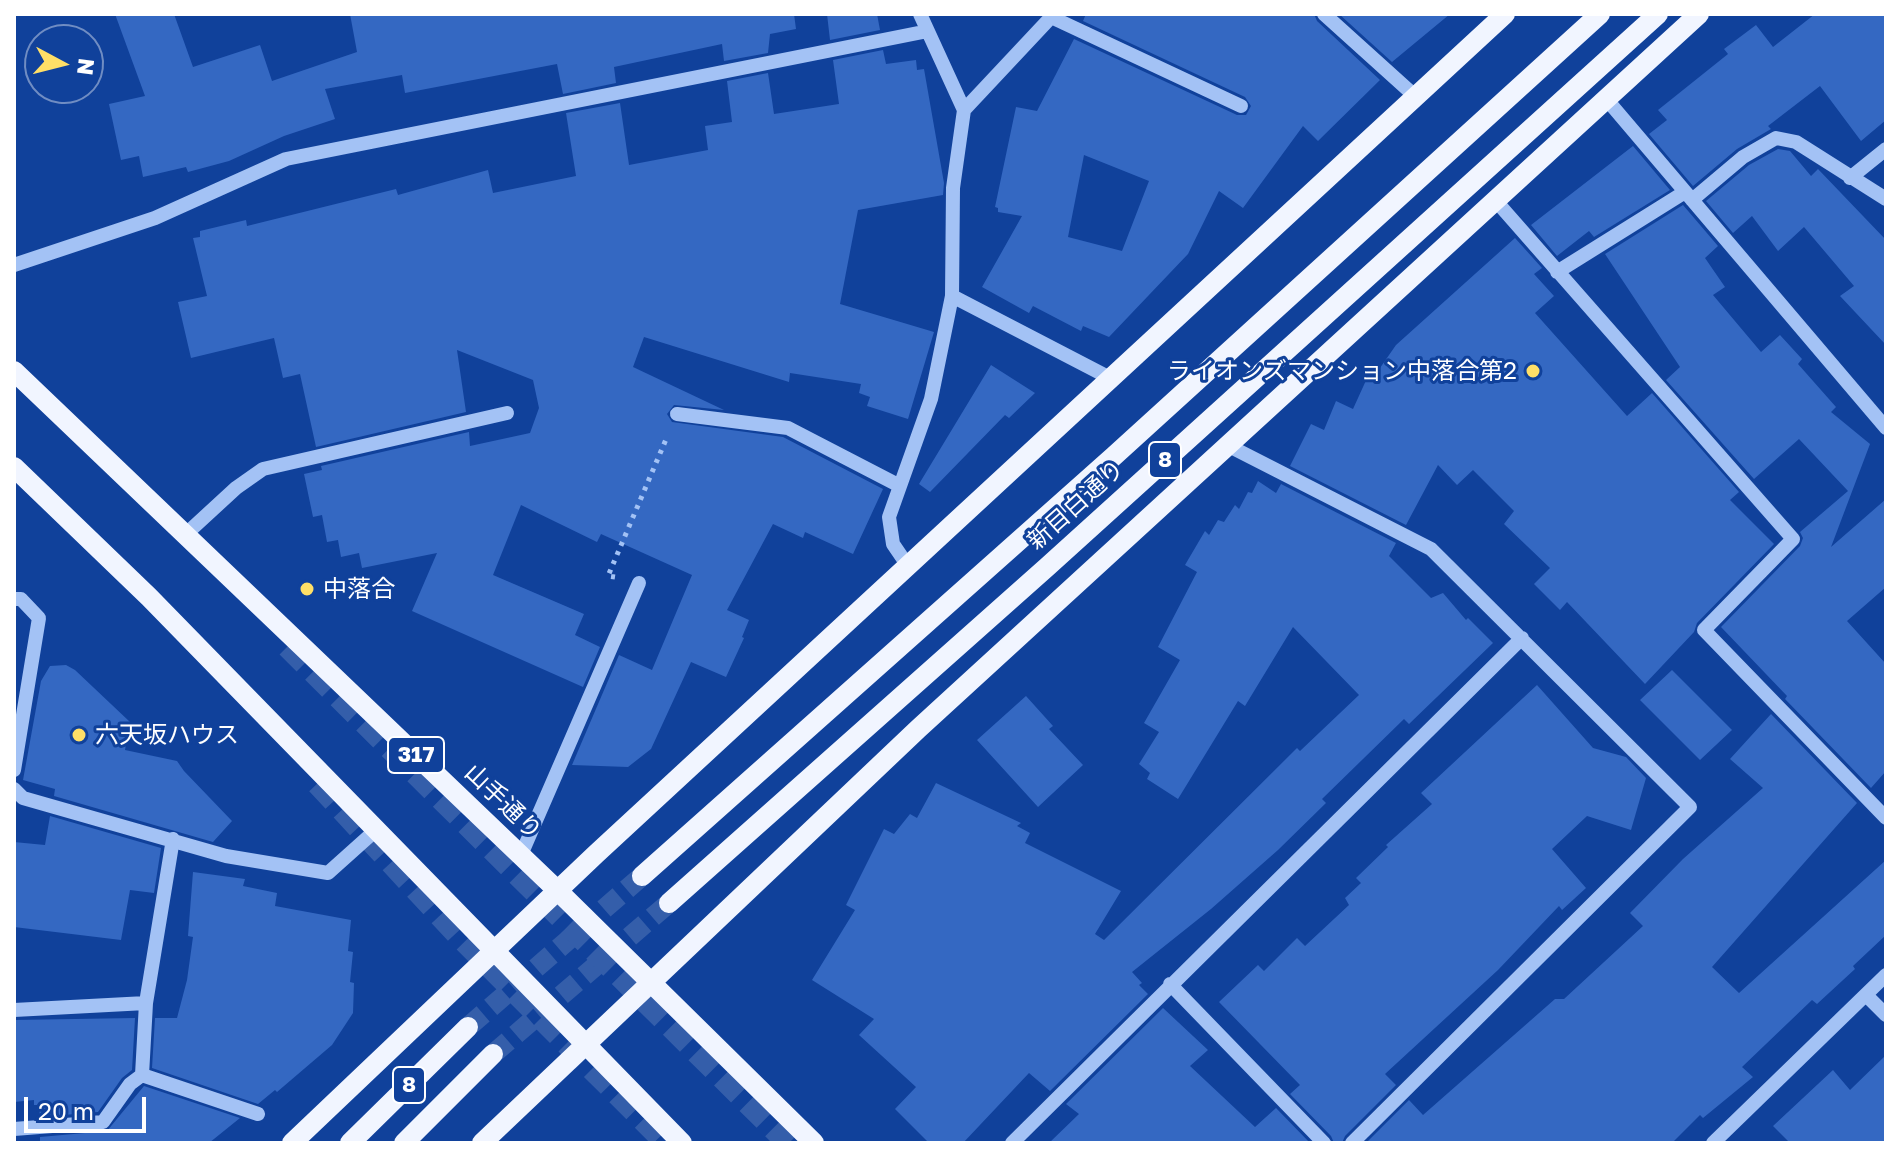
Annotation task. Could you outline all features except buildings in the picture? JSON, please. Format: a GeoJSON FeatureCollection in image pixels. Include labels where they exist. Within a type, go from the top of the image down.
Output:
{"type":"FeatureCollection","features":[{"type":"Feature","properties":{"kind":"main road"},"geometry":{"type":"LineString","coordinates":[[292,1143],[557,890],[1505,14]]}},
{"type":"Feature","properties":{"kind":"main road","name":"新目白通り"},"geometry":{"type":"LineString","coordinates":[[642,876],[1114,456],[1600,14]]}},
{"type":"Feature","properties":{"kind":"main road","name":"新目白通り"},"geometry":{"type":"LineString","coordinates":[[669,903],[1059,556],[1658,14]]}},
{"type":"Feature","properties":{"kind":"main road"},"geometry":{"type":"LineString","coordinates":[[485,1142],[918,729],[1608,101],[1699,14]]}},
{"type":"Feature","properties":{"kind":"main road","name":"山手通り"},"geometry":{"type":"LineString","coordinates":[[14,371],[521,855],[814,1143]]}},
{"type":"Feature","properties":{"kind":"main road"},"geometry":{"type":"LineString","coordinates":[[14,467],[149,597],[682,1143]]}},
{"type":"Feature","properties":{"kind":"main road","name":"8"},"geometry":{"type":"LineString","coordinates":[[350,1143],[468,1027]]}},
{"type":"Feature","properties":{"kind":"main road","name":"8"},"geometry":{"type":"LineString","coordinates":[[404,1143],[493,1054]]}},
{"type":"Feature","properties":{"kind":"street"},"geometry":{"type":"LineString","coordinates":[[908,566],[893,544],[889,517],[931,399],[952,296],[953,188],[964,110],[920,14]]}},
{"type":"Feature","properties":{"kind":"street"},"geometry":{"type":"LineString","coordinates":[[1324,14],[1416,97]]}},
{"type":"Feature","properties":{"kind":"street"},"geometry":{"type":"LineString","coordinates":[[964,110],[1052,16],[1241,106]]}},
{"type":"Feature","properties":{"kind":"street"},"geometry":{"type":"LineString","coordinates":[[14,265],[155,218],[286,159],[928,31]]}},
{"type":"Feature","properties":{"kind":"street"},"geometry":{"type":"LineString","coordinates":[[1608,101],[1886,428]]}},
{"type":"Feature","properties":{"kind":"street"},"geometry":{"type":"LineString","coordinates":[[1557,272],[1689,196],[1743,157],[1776,138],[1796,142],[1886,199]]}},
{"type":"Feature","properties":{"kind":"street"},"geometry":{"type":"LineString","coordinates":[[1850,178],[1886,149]]}},
{"type":"Feature","properties":{"kind":"street"},"geometry":{"type":"LineString","coordinates":[[1496,201],[1793,539],[1704,630],[1886,818]]}},
{"type":"Feature","properties":{"kind":"street"},"geometry":{"type":"LineString","coordinates":[[952,296],[1110,378]]}},
{"type":"Feature","properties":{"kind":"street"},"geometry":{"type":"LineString","coordinates":[[186,534],[236,488],[263,469],[507,413]]}},
{"type":"Feature","properties":{"kind":"street"},"geometry":{"type":"LineString","coordinates":[[677,414],[788,428],[900,486]]}},
{"type":"Feature","properties":{"kind":"street"},"geometry":{"type":"LineString","coordinates":[[1229,446],[1431,549],[1690,807],[1352,1143]]}},
{"type":"Feature","properties":{"kind":"street"},"geometry":{"type":"LineString","coordinates":[[521,855],[639,583]]}},
{"type":"Feature","properties":{"kind":"street"},"geometry":{"type":"LineString","coordinates":[[14,599],[21,599],[39,618],[14,770]]}},
{"type":"Feature","properties":{"kind":"street"},"geometry":{"type":"LineString","coordinates":[[1012,1143],[1522,638]]}},
{"type":"Feature","properties":{"kind":"street"},"geometry":{"type":"LineString","coordinates":[[14,789],[23,798],[226,856],[328,873],[376,830]]}},
{"type":"Feature","properties":{"kind":"street"},"geometry":{"type":"LineString","coordinates":[[14,1129],[103,1122],[130,1084],[142,1075],[146,1003],[173,839]]}},
{"type":"Feature","properties":{"kind":"street"},"geometry":{"type":"LineString","coordinates":[[1713,1143],[1886,975]]}},
{"type":"Feature","properties":{"kind":"street"},"geometry":{"type":"LineString","coordinates":[[1170,984],[1324,1143]]}},
{"type":"Feature","properties":{"kind":"street"},"geometry":{"type":"LineString","coordinates":[[1866,995],[1886,1015]]}},
{"type":"Feature","properties":{"kind":"street"},"geometry":{"type":"LineString","coordinates":[[14,1010],[146,1003]]}},
{"type":"Feature","properties":{"kind":"street"},"geometry":{"type":"LineString","coordinates":[[142,1075],[258,1114]]}},
{"type":"Feature","properties":{"kind":"path"},"geometry":{"type":"LineString","coordinates":[[639,583],[608,576],[677,414]]}},
{"type":"Feature","properties":{"kind":"tunnel"},"geometry":{"type":"LineString","coordinates":[[288,646],[789,1143]]}},
{"type":"Feature","properties":{"kind":"tunnel"},"geometry":{"type":"LineString","coordinates":[[318,783],[459,935],[667,1143]]}},
{"type":"Feature","properties":{"kind":"tunnel"},"geometry":{"type":"LineString","coordinates":[[468,1027],[642,876]]}},
{"type":"Feature","properties":{"kind":"tunnel"},"geometry":{"type":"LineString","coordinates":[[493,1054],[669,903]]}},
{"type":"Feature","properties":{"kind":"place","name":"ライオンズマンション中落合第2"},"geometry":{"type":"Point","coordinates":[1533,371]}},
{"type":"Feature","properties":{"kind":"place","name":"中落合"},"geometry":{"type":"Point","coordinates":[307,589]}},
{"type":"Feature","properties":{"kind":"place","name":"六天坂ハウス"},"geometry":{"type":"Point","coordinates":[79,735]}}]}
